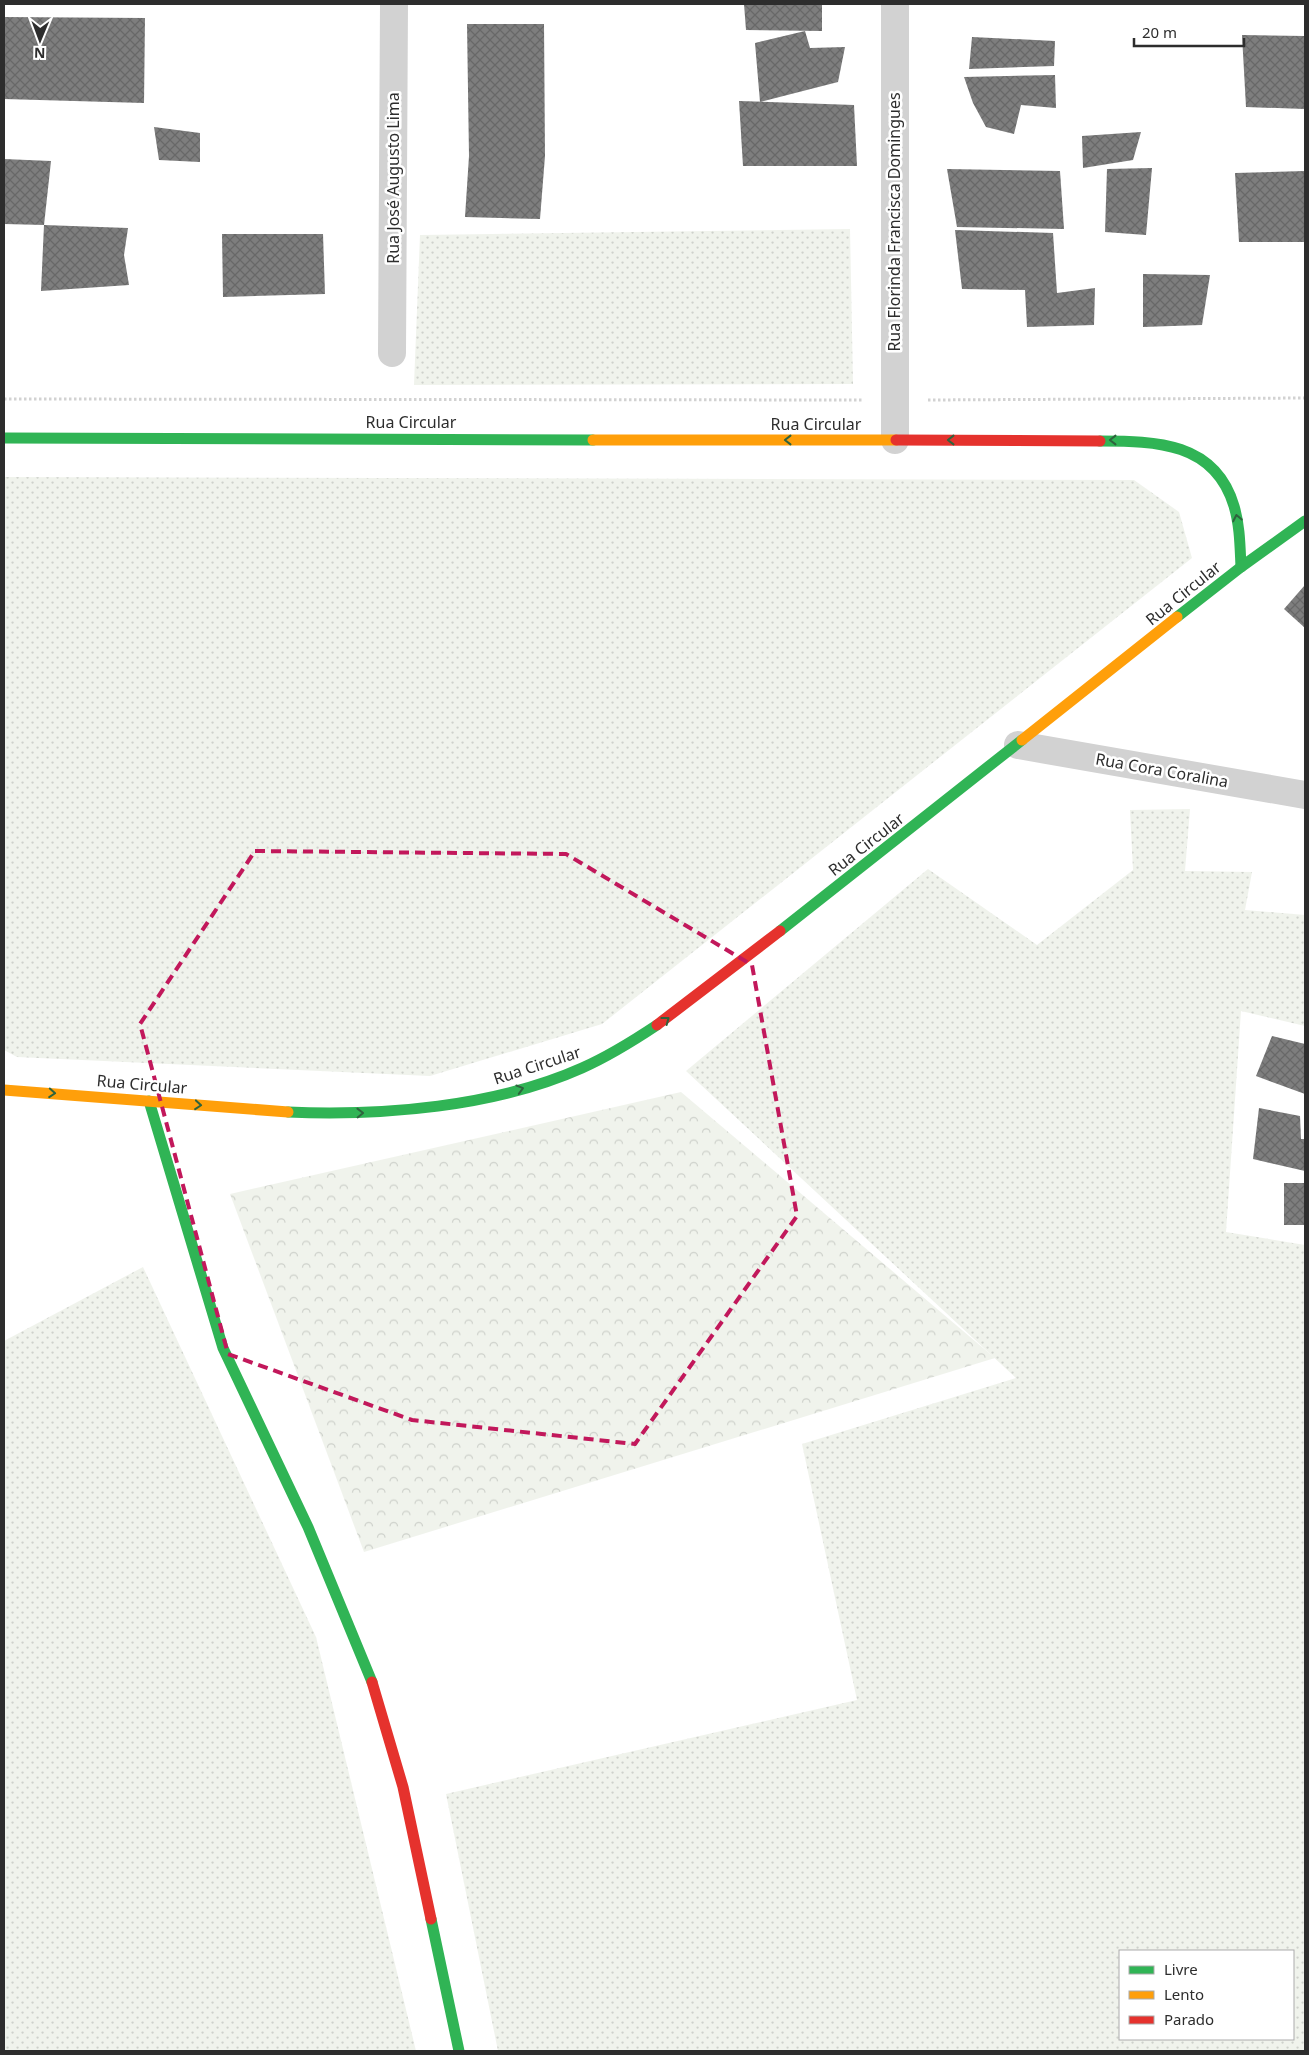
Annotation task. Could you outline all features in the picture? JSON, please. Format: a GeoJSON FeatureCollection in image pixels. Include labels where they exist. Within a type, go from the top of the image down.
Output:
{"type":"FeatureCollection","features":[{"type":"Feature","properties":{"kind":"street","name":"Rua José Augusto Lima"},"geometry":{"type":"LineString","coordinates":[[392,353],[394,4]]}},
{"type":"Feature","properties":{"kind":"street","name":"Rua Florinda Francisca Domingues"},"geometry":{"type":"LineString","coordinates":[[895,4],[895,440]]}},
{"type":"Feature","properties":{"kind":"street","name":"Rua Circular"},"geometry":{"type":"LineString","coordinates":[[4,438],[1143,441],[1180,447],[1199,457],[1213,469],[1225,485],[1234,504],[1238,525],[1241,567],[1018,745],[659,1025],[586,1067],[521,1089],[464,1103],[416,1110],[361,1113],[301,1113],[4,1090]]}},
{"type":"Feature","properties":{"kind":"street"},"geometry":{"type":"LineString","coordinates":[[1241,567],[1305,521]]}},
{"type":"Feature","properties":{"kind":"street","name":"Rua Cora Coralina"},"geometry":{"type":"LineString","coordinates":[[1018,745],[1305,796]]}},
{"type":"Feature","properties":{"kind":"street"},"geometry":{"type":"LineString","coordinates":[[149,1101],[223,1348],[308,1527],[374,1688],[403,1787],[459,2051]]}},
{"type":"Feature","properties":{"kind":"path"},"geometry":{"type":"LineString","coordinates":[[4,399],[894,400],[1305,398]]}},
{"type":"Feature","properties":{"kind":"highlighted area"},"geometry":{"type":"Polygon","coordinates":[[[255,851],[566,854],[752,965],[797,1216],[635,1444],[412,1420],[228,1354],[140,1024],[255,851]]]}},
{"type":"Feature","properties":{"kind":"green space"},"geometry":{"type":"Polygon","coordinates":[[[850,229],[853,384],[414,385],[420,235],[850,229]]]}},
{"type":"Feature","properties":{"kind":"green space"},"geometry":{"type":"Polygon","coordinates":[[[4,477],[1134,480],[1179,512],[1192,558],[602,1024],[430,1076],[17,1057],[4,1050],[4,477]]]}},
{"type":"Feature","properties":{"kind":"green space"},"geometry":{"type":"Polygon","coordinates":[[[1190,809],[1185,871],[1252,872],[1245,910],[1305,915],[1305,1026],[1241,1011],[1226,1232],[1305,1245],[1305,2051],[498,2051],[446,1794],[857,1700],[802,1444],[1016,1378],[686,1071],[928,869],[1037,945],[1133,870],[1130,810],[1190,809]]]}},
{"type":"Feature","properties":{"kind":"green space"},"geometry":{"type":"Polygon","coordinates":[[[681,1092],[995,1358],[364,1552],[230,1194],[681,1092]]]}},
{"type":"Feature","properties":{"kind":"green space"},"geometry":{"type":"Polygon","coordinates":[[[143,1267],[316,1637],[416,2051],[4,2051],[4,1341],[143,1267]]]}},
{"type":"Feature","properties":{"kind":"building"},"geometry":{"type":"Polygon","coordinates":[[[744,4],[822,4],[822,31],[746,30],[744,4]]]}},
{"type":"Feature","properties":{"kind":"building"},"geometry":{"type":"Polygon","coordinates":[[[4,17],[145,18],[144,103],[4,99],[4,17]]]}},
{"type":"Feature","properties":{"kind":"building"},"geometry":{"type":"Polygon","coordinates":[[[467,24],[544,24],[545,156],[540,219],[465,217],[469,156],[467,24]]]}},
{"type":"Feature","properties":{"kind":"building"},"geometry":{"type":"Polygon","coordinates":[[[805,31],[810,48],[845,47],[838,82],[760,102],[755,43],[805,31]]]}},
{"type":"Feature","properties":{"kind":"building"},"geometry":{"type":"Polygon","coordinates":[[[1242,35],[1305,36],[1305,109],[1246,107],[1242,35]]]}},
{"type":"Feature","properties":{"kind":"building"},"geometry":{"type":"Polygon","coordinates":[[[972,37],[1055,41],[1054,66],[969,69],[972,37]]]}},
{"type":"Feature","properties":{"kind":"building"},"geometry":{"type":"Polygon","coordinates":[[[1055,75],[1056,108],[1021,105],[1014,134],[986,127],[973,103],[964,77],[1055,75]]]}},
{"type":"Feature","properties":{"kind":"building"},"geometry":{"type":"Polygon","coordinates":[[[739,101],[854,105],[857,166],[743,166],[739,101]]]}},
{"type":"Feature","properties":{"kind":"building"},"geometry":{"type":"Polygon","coordinates":[[[154,127],[200,133],[200,162],[159,160],[154,127]]]}},
{"type":"Feature","properties":{"kind":"building"},"geometry":{"type":"Polygon","coordinates":[[[1141,132],[1133,160],[1083,168],[1082,136],[1141,132]]]}},
{"type":"Feature","properties":{"kind":"building"},"geometry":{"type":"Polygon","coordinates":[[[4,159],[51,161],[44,225],[4,224],[4,159]]]}},
{"type":"Feature","properties":{"kind":"building"},"geometry":{"type":"Polygon","coordinates":[[[1152,168],[1146,235],[1105,232],[1107,169],[1152,168]]]}},
{"type":"Feature","properties":{"kind":"building"},"geometry":{"type":"Polygon","coordinates":[[[947,169],[1060,171],[1064,229],[957,227],[947,169]]]}},
{"type":"Feature","properties":{"kind":"building"},"geometry":{"type":"Polygon","coordinates":[[[1305,171],[1305,242],[1239,242],[1235,173],[1305,171]]]}},
{"type":"Feature","properties":{"kind":"building"},"geometry":{"type":"Polygon","coordinates":[[[44,225],[128,228],[124,255],[129,285],[41,291],[44,225]]]}},
{"type":"Feature","properties":{"kind":"building"},"geometry":{"type":"Polygon","coordinates":[[[955,230],[1053,233],[1057,293],[1095,288],[1094,325],[1027,327],[1025,290],[962,289],[955,230]]]}},
{"type":"Feature","properties":{"kind":"building"},"geometry":{"type":"Polygon","coordinates":[[[222,234],[323,234],[325,294],[223,297],[222,234]]]}},
{"type":"Feature","properties":{"kind":"building"},"geometry":{"type":"Polygon","coordinates":[[[1143,274],[1210,275],[1202,325],[1143,327],[1143,274]]]}},
{"type":"Feature","properties":{"kind":"building"},"geometry":{"type":"Polygon","coordinates":[[[1305,585],[1305,628],[1284,609],[1305,585]]]}},
{"type":"Feature","properties":{"kind":"building"},"geometry":{"type":"Polygon","coordinates":[[[1272,1036],[1305,1044],[1305,1094],[1256,1076],[1272,1036]]]}},
{"type":"Feature","properties":{"kind":"building"},"geometry":{"type":"Polygon","coordinates":[[[1259,1108],[1300,1116],[1301,1139],[1305,1139],[1305,1171],[1253,1159],[1259,1108]]]}},
{"type":"Feature","properties":{"kind":"building"},"geometry":{"type":"Polygon","coordinates":[[[1284,1183],[1305,1183],[1305,1225],[1284,1225],[1284,1183]]]}},
{"type":"Feature","properties":{"kind":"traffic: fast"},"geometry":{"type":"LineString","coordinates":[[4,438],[593,440]]}},
{"type":"Feature","properties":{"kind":"traffic: fast"},"geometry":{"type":"LineString","coordinates":[[1100,441],[1142,442],[1162,445],[1198,457],[1213,469],[1225,485],[1234,506],[1239,529],[1241,567]]}},
{"type":"Feature","properties":{"kind":"traffic: fast"},"geometry":{"type":"LineString","coordinates":[[1177,617],[1241,567],[1305,521]]}},
{"type":"Feature","properties":{"kind":"traffic: fast"},"geometry":{"type":"LineString","coordinates":[[780,931],[1022,740]]}},
{"type":"Feature","properties":{"kind":"traffic: fast"},"geometry":{"type":"LineString","coordinates":[[288,1112],[324,1113],[400,1110],[476,1100],[513,1092],[582,1068],[621,1048],[657,1025]]}},
{"type":"Feature","properties":{"kind":"traffic: fast"},"geometry":{"type":"LineString","coordinates":[[149,1101],[223,1348],[308,1527],[372,1682]]}},
{"type":"Feature","properties":{"kind":"traffic: fast"},"geometry":{"type":"LineString","coordinates":[[431,1919],[459,2051]]}},
{"type":"Feature","properties":{"kind":"traffic: slow"},"geometry":{"type":"LineString","coordinates":[[593,440],[896,440]]}},
{"type":"Feature","properties":{"kind":"traffic: slow"},"geometry":{"type":"LineString","coordinates":[[1022,740],[1177,617]]}},
{"type":"Feature","properties":{"kind":"traffic: slow"},"geometry":{"type":"LineString","coordinates":[[4,1090],[288,1112]]}},
{"type":"Feature","properties":{"kind":"traffic: jam"},"geometry":{"type":"LineString","coordinates":[[896,440],[1100,441]]}},
{"type":"Feature","properties":{"kind":"traffic: jam"},"geometry":{"type":"LineString","coordinates":[[657,1025],[780,931]]}},
{"type":"Feature","properties":{"kind":"traffic: jam"},"geometry":{"type":"LineString","coordinates":[[372,1682],[403,1787],[431,1919]]}}]}
